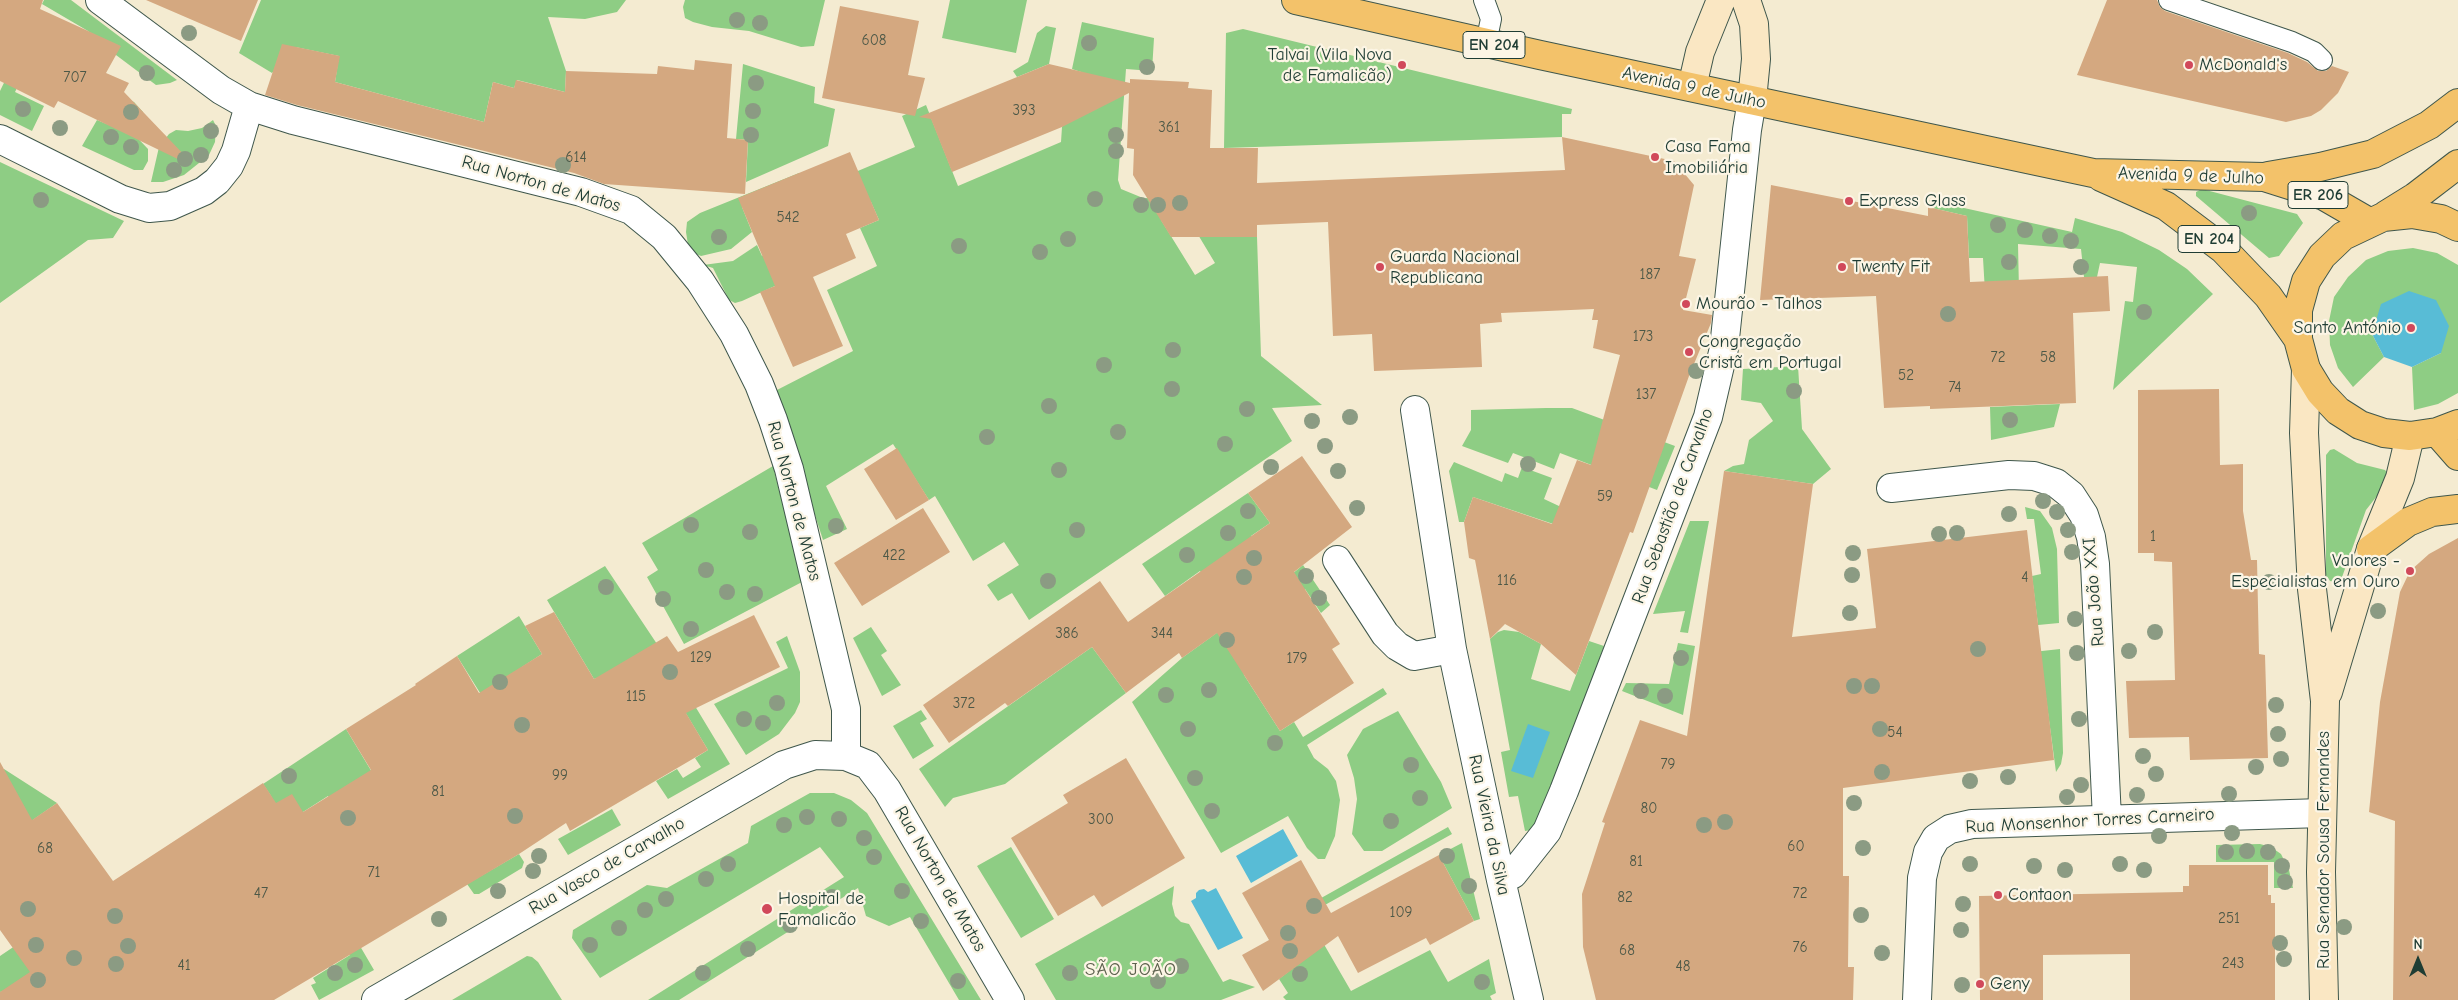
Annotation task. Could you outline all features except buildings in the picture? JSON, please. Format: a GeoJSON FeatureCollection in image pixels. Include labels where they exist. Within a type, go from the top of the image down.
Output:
{"type":"FeatureCollection","features":[{"type":"Feature","properties":{"kind":"main road","name":"Avenida 9 de Julho"},"geometry":{"type":"LineString","coordinates":[[1296,0],[1486,43],[2093,173],[2264,177],[2324,196],[2376,219]]}},
{"type":"Feature","properties":{"kind":"main road","name":"EN 204"},"geometry":{"type":"LineString","coordinates":[[2264,177],[2320,167],[2373,154],[2429,125],[2458,103]]}},
{"type":"Feature","properties":{"kind":"main road"},"geometry":{"type":"LineString","coordinates":[[2298,338],[2298,310],[2306,281],[2322,256],[2343,236],[2415,197],[2458,164]]}},
{"type":"Feature","properties":{"kind":"main road","name":"Avenida 9 de Julho"},"geometry":{"type":"LineString","coordinates":[[2093,173],[2166,206],[2223,249],[2268,296],[2298,338]]}},
{"type":"Feature","properties":{"kind":"main road"},"geometry":{"type":"LineString","coordinates":[[2376,219],[2412,214],[2441,219],[2458,227]]}},
{"type":"Feature","properties":{"kind":"main road","name":"EN 204"},"geometry":{"type":"LineString","coordinates":[[2298,338],[2306,370],[2338,411],[2360,425],[2384,433],[2410,436],[2447,428]]}},
{"type":"Feature","properties":{"kind":"main road"},"geometry":{"type":"LineString","coordinates":[[2447,428],[2458,456]]}},
{"type":"Feature","properties":{"kind":"main road"},"geometry":{"type":"LineString","coordinates":[[2372,549],[2408,522],[2432,512],[2458,509]]}},
{"type":"Feature","properties":{"kind":"street","name":"Rua Norton de Matos"},"geometry":{"type":"LineString","coordinates":[[100,0],[221,90],[249,106],[293,120],[580,192],[631,210],[664,237],[700,281],[734,334],[759,384],[789,469],[846,709],[846,756],[868,765],[888,790],[1010,1000]]}},
{"type":"Feature","properties":{"kind":"street"},"geometry":{"type":"LineString","coordinates":[[1692,87],[1700,52],[1721,0]]}},
{"type":"Feature","properties":{"kind":"street"},"geometry":{"type":"LineString","coordinates":[[1746,0],[1754,24],[1756,59],[1752,100]]}},
{"type":"Feature","properties":{"kind":"street","name":"Rua Sebastião de Carvalho"},"geometry":{"type":"LineString","coordinates":[[1501,880],[1512,874],[1547,831],[1568,782],[1708,416],[1724,348],[1747,130],[1752,100]]}},
{"type":"Feature","properties":{"kind":"street"},"geometry":{"type":"LineString","coordinates":[[0,139],[120,199],[149,208],[170,206],[204,191],[223,174],[236,152],[249,106]]}},
{"type":"Feature","properties":{"kind":"street","name":"Rua Senador Sousa Fernandes"},"geometry":{"type":"LineString","coordinates":[[2306,370],[2304,433],[2312,590],[2325,701],[2322,813],[2324,1000]]}},
{"type":"Feature","properties":{"kind":"street","name":"Rua Vieira da Silva"},"geometry":{"type":"LineString","coordinates":[[1415,410],[1452,648],[1501,880],[1529,1000]]}},
{"type":"Feature","properties":{"kind":"street","name":"Rua Senador Sousa Fernandes"},"geometry":{"type":"LineString","coordinates":[[2325,701],[2372,549],[2400,478],[2410,436]]}},
{"type":"Feature","properties":{"kind":"street","name":"Rua João XXI"},"geometry":{"type":"LineString","coordinates":[[1892,488],[2009,475],[2034,476],[2056,483],[2071,495],[2084,515],[2091,538],[2095,564],[2107,819]]}},
{"type":"Feature","properties":{"kind":"street"},"geometry":{"type":"LineString","coordinates":[[1337,560],[1385,634],[1397,646],[1414,656],[1452,648]]}},
{"type":"Feature","properties":{"kind":"street","name":"Rua Vasco de Carvalho"},"geometry":{"type":"LineString","coordinates":[[376,1000],[784,765],[815,755],[846,756]]}},
{"type":"Feature","properties":{"kind":"street","name":"Rua Monsenhor Torres Carneiro"},"geometry":{"type":"LineString","coordinates":[[1917,1000],[1922,878],[1928,852],[1936,838],[1950,828],[1972,824],[2322,813]]}},
{"type":"Feature","properties":{"kind":"lane"},"geometry":{"type":"LineString","coordinates":[[1484,0],[1491,19],[1486,43]]}},
{"type":"Feature","properties":{"kind":"lane"},"geometry":{"type":"LineString","coordinates":[[2168,0],[2188,4],[2292,42],[2314,52],[2322,60]]}},
{"type":"Feature","properties":{"kind":"green space"},"geometry":{"type":"Polygon","coordinates":[[[44,0],[71,0],[177,80],[156,85],[88,31],[42,4],[44,0]]]}},
{"type":"Feature","properties":{"kind":"green space"},"geometry":{"type":"Polygon","coordinates":[[[261,0],[626,0],[617,12],[585,19],[548,17],[566,71],[565,92],[517,80],[514,88],[493,82],[484,122],[335,82],[339,56],[295,47],[272,73],[239,53],[261,0]]]}},
{"type":"Feature","properties":{"kind":"green space"},"geometry":{"type":"Polygon","coordinates":[[[685,0],[825,0],[814,46],[801,47],[749,31],[712,27],[693,22],[685,18],[683,7],[685,0]]]}},
{"type":"Feature","properties":{"kind":"green space"},"geometry":{"type":"Polygon","coordinates":[[[950,0],[1027,0],[1016,53],[942,38],[950,0]]]}},
{"type":"Feature","properties":{"kind":"green space"},"geometry":{"type":"Polygon","coordinates":[[[36,17],[49,22],[15,92],[44,106],[32,131],[0,115],[0,91],[36,17]]]}},
{"type":"Feature","properties":{"kind":"green space"},"geometry":{"type":"Polygon","coordinates":[[[1082,22],[1154,38],[1152,71],[1126,69],[1118,180],[1121,189],[1143,198],[1201,198],[1224,187],[1224,237],[1257,237],[1261,356],[1322,405],[1272,408],[1292,441],[1029,620],[1012,593],[998,601],[987,585],[1019,565],[1004,542],[973,561],[935,496],[929,500],[893,444],[826,486],[847,529],[823,540],[775,391],[853,351],[827,290],[877,266],[860,228],[879,220],[871,202],[742,207],[752,232],[731,249],[701,256],[689,251],[686,232],[687,222],[700,213],[799,173],[822,186],[915,147],[902,116],[926,105],[958,186],[1061,142],[1062,127],[1081,72],[1072,69],[1082,22]],[[1182,208],[1161,220],[1195,275],[1215,263],[1182,208]]]}},
{"type":"Feature","properties":{"kind":"green space"},"geometry":{"type":"Polygon","coordinates":[[[1046,26],[1056,28],[1049,64],[1017,77],[1013,71],[1028,62],[1037,33],[1046,26]]]}},
{"type":"Feature","properties":{"kind":"green space"},"geometry":{"type":"Polygon","coordinates":[[[1243,29],[1572,109],[1571,114],[1562,114],[1562,137],[1224,148],[1226,33],[1243,29]]]}},
{"type":"Feature","properties":{"kind":"green space"},"geometry":{"type":"Polygon","coordinates":[[[743,64],[815,87],[814,103],[835,109],[828,146],[746,182],[748,140],[736,139],[743,64]]]}},
{"type":"Feature","properties":{"kind":"green space"},"geometry":{"type":"Polygon","coordinates":[[[122,97],[134,102],[143,112],[128,128],[148,149],[148,161],[143,170],[134,170],[82,146],[97,120],[109,125],[122,97]]]}},
{"type":"Feature","properties":{"kind":"green space"},"geometry":{"type":"Polygon","coordinates":[[[213,120],[216,126],[215,142],[209,155],[184,175],[163,182],[151,182],[159,147],[169,134],[176,130],[188,131],[202,128],[213,120]]]}},
{"type":"Feature","properties":{"kind":"green space"},"geometry":{"type":"Polygon","coordinates":[[[0,162],[124,221],[113,238],[88,240],[0,303],[0,162]]]}},
{"type":"Feature","properties":{"kind":"green space"},"geometry":{"type":"Polygon","coordinates":[[[2202,189],[2297,214],[2303,223],[2279,256],[2269,258],[2196,196],[2196,192],[2202,189]]]}},
{"type":"Feature","properties":{"kind":"green space"},"geometry":{"type":"Polygon","coordinates":[[[1928,200],[2072,232],[2075,218],[2122,232],[2159,250],[2187,269],[2213,294],[2113,390],[2125,301],[2133,302],[2137,267],[2100,263],[2097,277],[2084,277],[2081,249],[2018,244],[2019,291],[1985,292],[1983,258],[1969,258],[1967,216],[1928,207],[1928,200]]]}},
{"type":"Feature","properties":{"kind":"green space"},"geometry":{"type":"Polygon","coordinates":[[[798,241],[810,270],[735,303],[729,300],[713,268],[703,265],[733,261],[757,245],[762,256],[798,241]]]}},
{"type":"Feature","properties":{"kind":"green space"},"geometry":{"type":"Polygon","coordinates":[[[2413,248],[2437,253],[2458,265],[2458,393],[2438,404],[2414,410],[2412,367],[2441,353],[2372,334],[2384,357],[2353,387],[2338,368],[2330,345],[2329,321],[2334,297],[2348,277],[2366,260],[2388,251],[2413,248]]]}},
{"type":"Feature","properties":{"kind":"green space"},"geometry":{"type":"Polygon","coordinates":[[[1798,366],[1802,429],[1831,469],[1813,484],[1724,471],[1733,466],[1744,464],[1749,440],[1773,421],[1761,403],[1741,400],[1743,369],[1798,366]]]}},
{"type":"Feature","properties":{"kind":"green space"},"geometry":{"type":"Polygon","coordinates":[[[2060,404],[2054,427],[1991,440],[1990,407],[2060,404]]]}},
{"type":"Feature","properties":{"kind":"green space"},"geometry":{"type":"Polygon","coordinates":[[[1572,408],[1675,446],[1657,490],[1560,453],[1554,469],[1513,453],[1508,463],[1462,446],[1471,430],[1471,410],[1572,408]]]}},
{"type":"Feature","properties":{"kind":"green space"},"geometry":{"type":"Polygon","coordinates":[[[2334,449],[2357,463],[2385,470],[2391,478],[2366,510],[2341,580],[2335,582],[2330,581],[2326,575],[2326,455],[2330,450],[2334,449]]]}},
{"type":"Feature","properties":{"kind":"green space"},"geometry":{"type":"Polygon","coordinates":[[[1454,462],[1502,482],[1505,473],[1518,478],[1522,467],[1552,478],[1544,499],[1559,506],[1586,535],[1473,497],[1464,522],[1459,522],[1449,471],[1454,462]]]}},
{"type":"Feature","properties":{"kind":"green space"},"geometry":{"type":"Polygon","coordinates":[[[773,466],[802,582],[684,644],[647,577],[658,570],[642,543],[773,466]]]}},
{"type":"Feature","properties":{"kind":"green space"},"geometry":{"type":"Polygon","coordinates":[[[1248,493],[1270,523],[1251,536],[1261,551],[1226,605],[1200,571],[1165,596],[1142,564],[1248,493]]]}},
{"type":"Feature","properties":{"kind":"green space"},"geometry":{"type":"Polygon","coordinates":[[[2025,507],[2040,511],[2052,528],[2057,549],[2059,623],[2038,625],[2032,576],[2041,574],[2034,519],[2027,519],[2025,507]]]}},
{"type":"Feature","properties":{"kind":"green space"},"geometry":{"type":"Polygon","coordinates":[[[1690,521],[1709,521],[1688,633],[1680,632],[1685,611],[1653,614],[1690,521]]]}},
{"type":"Feature","properties":{"kind":"green space"},"geometry":{"type":"Polygon","coordinates":[[[1303,565],[1330,605],[1321,613],[1305,589],[1292,597],[1281,583],[1303,565]]]}},
{"type":"Feature","properties":{"kind":"green space"},"geometry":{"type":"Polygon","coordinates":[[[605,566],[663,653],[730,764],[668,799],[656,781],[677,769],[683,778],[701,767],[695,758],[708,750],[652,657],[594,679],[547,600],[605,566]]]}},
{"type":"Feature","properties":{"kind":"green space"},"geometry":{"type":"Polygon","coordinates":[[[519,616],[542,654],[522,667],[510,741],[457,656],[519,616]]]}},
{"type":"Feature","properties":{"kind":"green space"},"geometry":{"type":"Polygon","coordinates":[[[1236,619],[1244,675],[1280,731],[1294,722],[1303,737],[1383,688],[1387,694],[1307,745],[1314,758],[1328,769],[1336,781],[1340,800],[1335,836],[1325,859],[1318,859],[1307,848],[1288,816],[1221,853],[1132,702],[1182,658],[1236,619]]]}},
{"type":"Feature","properties":{"kind":"green space"},"geometry":{"type":"Polygon","coordinates":[[[871,627],[887,651],[881,655],[901,685],[882,696],[853,638],[871,627]]]}},
{"type":"Feature","properties":{"kind":"green space"},"geometry":{"type":"Polygon","coordinates":[[[1504,630],[1519,632],[1541,644],[1531,679],[1570,691],[1589,641],[1604,646],[1540,824],[1532,830],[1525,831],[1518,796],[1509,797],[1501,752],[1510,750],[1490,639],[1498,632],[1504,630]]]}},
{"type":"Feature","properties":{"kind":"green space"},"geometry":{"type":"Polygon","coordinates":[[[787,636],[800,672],[800,702],[795,713],[779,734],[746,755],[714,704],[788,668],[776,642],[787,636]]]}},
{"type":"Feature","properties":{"kind":"green space"},"geometry":{"type":"Polygon","coordinates":[[[1678,643],[1695,646],[1683,715],[1622,691],[1626,683],[1669,684],[1678,643]]]}},
{"type":"Feature","properties":{"kind":"green space"},"geometry":{"type":"Polygon","coordinates":[[[1092,647],[1126,693],[1005,784],[953,798],[945,807],[919,769],[1092,647]]]}},
{"type":"Feature","properties":{"kind":"green space"},"geometry":{"type":"Polygon","coordinates":[[[2060,649],[2063,753],[2061,764],[2056,772],[2042,668],[2033,652],[2060,649]]]}},
{"type":"Feature","properties":{"kind":"green space"},"geometry":{"type":"Polygon","coordinates":[[[921,710],[927,719],[920,723],[934,746],[913,759],[893,726],[921,710]]]}},
{"type":"Feature","properties":{"kind":"green space"},"geometry":{"type":"Polygon","coordinates":[[[1398,711],[1441,782],[1452,808],[1382,851],[1364,851],[1352,834],[1357,799],[1354,778],[1347,755],[1363,729],[1398,711]]]}},
{"type":"Feature","properties":{"kind":"green space"},"geometry":{"type":"Polygon","coordinates":[[[346,729],[399,817],[356,844],[328,796],[303,812],[329,893],[374,970],[319,1000],[311,985],[316,983],[313,978],[350,955],[285,847],[271,796],[263,784],[346,729]]]}},
{"type":"Feature","properties":{"kind":"green space"},"geometry":{"type":"Polygon","coordinates":[[[4,769],[57,803],[0,843],[0,772],[4,769]]]}},
{"type":"Feature","properties":{"kind":"green space"},"geometry":{"type":"Polygon","coordinates":[[[810,793],[834,793],[851,800],[867,813],[981,1000],[959,1000],[910,917],[889,926],[866,916],[858,888],[679,1000],[648,1000],[844,877],[820,847],[600,978],[572,938],[573,930],[647,885],[667,888],[748,843],[751,826],[810,793]]]}},
{"type":"Feature","properties":{"kind":"green space"},"geometry":{"type":"Polygon","coordinates":[[[612,809],[621,825],[568,855],[558,839],[612,809]]]}},
{"type":"Feature","properties":{"kind":"green space"},"geometry":{"type":"Polygon","coordinates":[[[1448,827],[1452,834],[1307,915],[1351,991],[1430,950],[1448,982],[1489,959],[1496,993],[1490,996],[1492,1000],[1286,1000],[1283,997],[1288,993],[1279,979],[1288,972],[1264,930],[1448,827]]]}},
{"type":"Feature","properties":{"kind":"green space"},"geometry":{"type":"Polygon","coordinates":[[[1462,843],[1480,919],[1474,921],[1439,855],[1462,843]]]}},
{"type":"Feature","properties":{"kind":"green space"},"geometry":{"type":"Polygon","coordinates":[[[2260,844],[2271,847],[2281,854],[2289,870],[2293,888],[2274,888],[2274,862],[2216,862],[2216,845],[2260,844]]]}},
{"type":"Feature","properties":{"kind":"green space"},"geometry":{"type":"Polygon","coordinates":[[[1011,847],[1054,919],[1021,938],[977,866],[1011,847]]]}},
{"type":"Feature","properties":{"kind":"green space"},"geometry":{"type":"Polygon","coordinates":[[[519,854],[524,862],[522,868],[479,894],[474,894],[467,884],[519,854]]]}},
{"type":"Feature","properties":{"kind":"green space"},"geometry":{"type":"Polygon","coordinates":[[[1174,886],[1172,904],[1175,916],[1181,922],[1189,924],[1223,982],[1230,979],[1255,987],[1221,1000],[1056,1000],[1035,964],[1174,886]]]}},
{"type":"Feature","properties":{"kind":"green space"},"geometry":{"type":"Polygon","coordinates":[[[40,929],[90,970],[0,992],[0,956],[40,929]]]}},
{"type":"Feature","properties":{"kind":"green space"},"geometry":{"type":"Polygon","coordinates":[[[527,956],[532,957],[538,962],[562,1000],[452,1000],[527,956]]]}},
{"type":"Feature","properties":{"kind":"water"},"geometry":{"type":"Polygon","coordinates":[[[2409,291],[2436,300],[2449,326],[2441,353],[2412,367],[2384,357],[2372,334],[2381,304],[2409,291]]]}},
{"type":"Feature","properties":{"kind":"water"},"geometry":{"type":"Polygon","coordinates":[[[1528,724],[1550,732],[1533,778],[1511,771],[1528,724]]]}},
{"type":"Feature","properties":{"kind":"water"},"geometry":{"type":"Polygon","coordinates":[[[1283,829],[1298,856],[1251,883],[1236,856],[1283,829]]]}},
{"type":"Feature","properties":{"kind":"water"},"geometry":{"type":"Polygon","coordinates":[[[1216,888],[1243,938],[1218,950],[1191,901],[1196,898],[1196,893],[1199,890],[1204,889],[1208,892],[1216,888]]]}},
{"type":"Feature","properties":{"kind":"place","name":"Talvai (Vila Nova de Famalicão)"},"geometry":{"type":"Point","coordinates":[1402,65]}},
{"type":"Feature","properties":{"kind":"place","name":"McDonald's"},"geometry":{"type":"Point","coordinates":[2189,65]}},
{"type":"Feature","properties":{"kind":"place","name":"Casa Fama Imobiliária"},"geometry":{"type":"Point","coordinates":[1655,157]}},
{"type":"Feature","properties":{"kind":"place","name":"Express Glass"},"geometry":{"type":"Point","coordinates":[1849,201]}},
{"type":"Feature","properties":{"kind":"place","name":"Guarda Nacional Republicana"},"geometry":{"type":"Point","coordinates":[1380,267]}},
{"type":"Feature","properties":{"kind":"place","name":"Twenty Fit"},"geometry":{"type":"Point","coordinates":[1842,267]}},
{"type":"Feature","properties":{"kind":"place","name":"Mourão - Talhos"},"geometry":{"type":"Point","coordinates":[1686,304]}},
{"type":"Feature","properties":{"kind":"place","name":"Santo António"},"geometry":{"type":"Point","coordinates":[2411,328]}},
{"type":"Feature","properties":{"kind":"place","name":"Congregação Cristã em Portugal"},"geometry":{"type":"Point","coordinates":[1689,352]}},
{"type":"Feature","properties":{"kind":"place","name":"Valores - Especialistas em Ouro"},"geometry":{"type":"Point","coordinates":[2410,571]}},
{"type":"Feature","properties":{"kind":"place","name":"Contaon"},"geometry":{"type":"Point","coordinates":[1998,895]}},
{"type":"Feature","properties":{"kind":"place","name":"Hospital de Famalicão"},"geometry":{"type":"Point","coordinates":[767,909]}},
{"type":"Feature","properties":{"kind":"place","name":"Geny"},"geometry":{"type":"Point","coordinates":[1980,984]}},
{"type":"Feature","properties":{"kind":"district","name":"SÃO JOÃO"},"geometry":{"type":"Point","coordinates":[1131,970]}}]}
